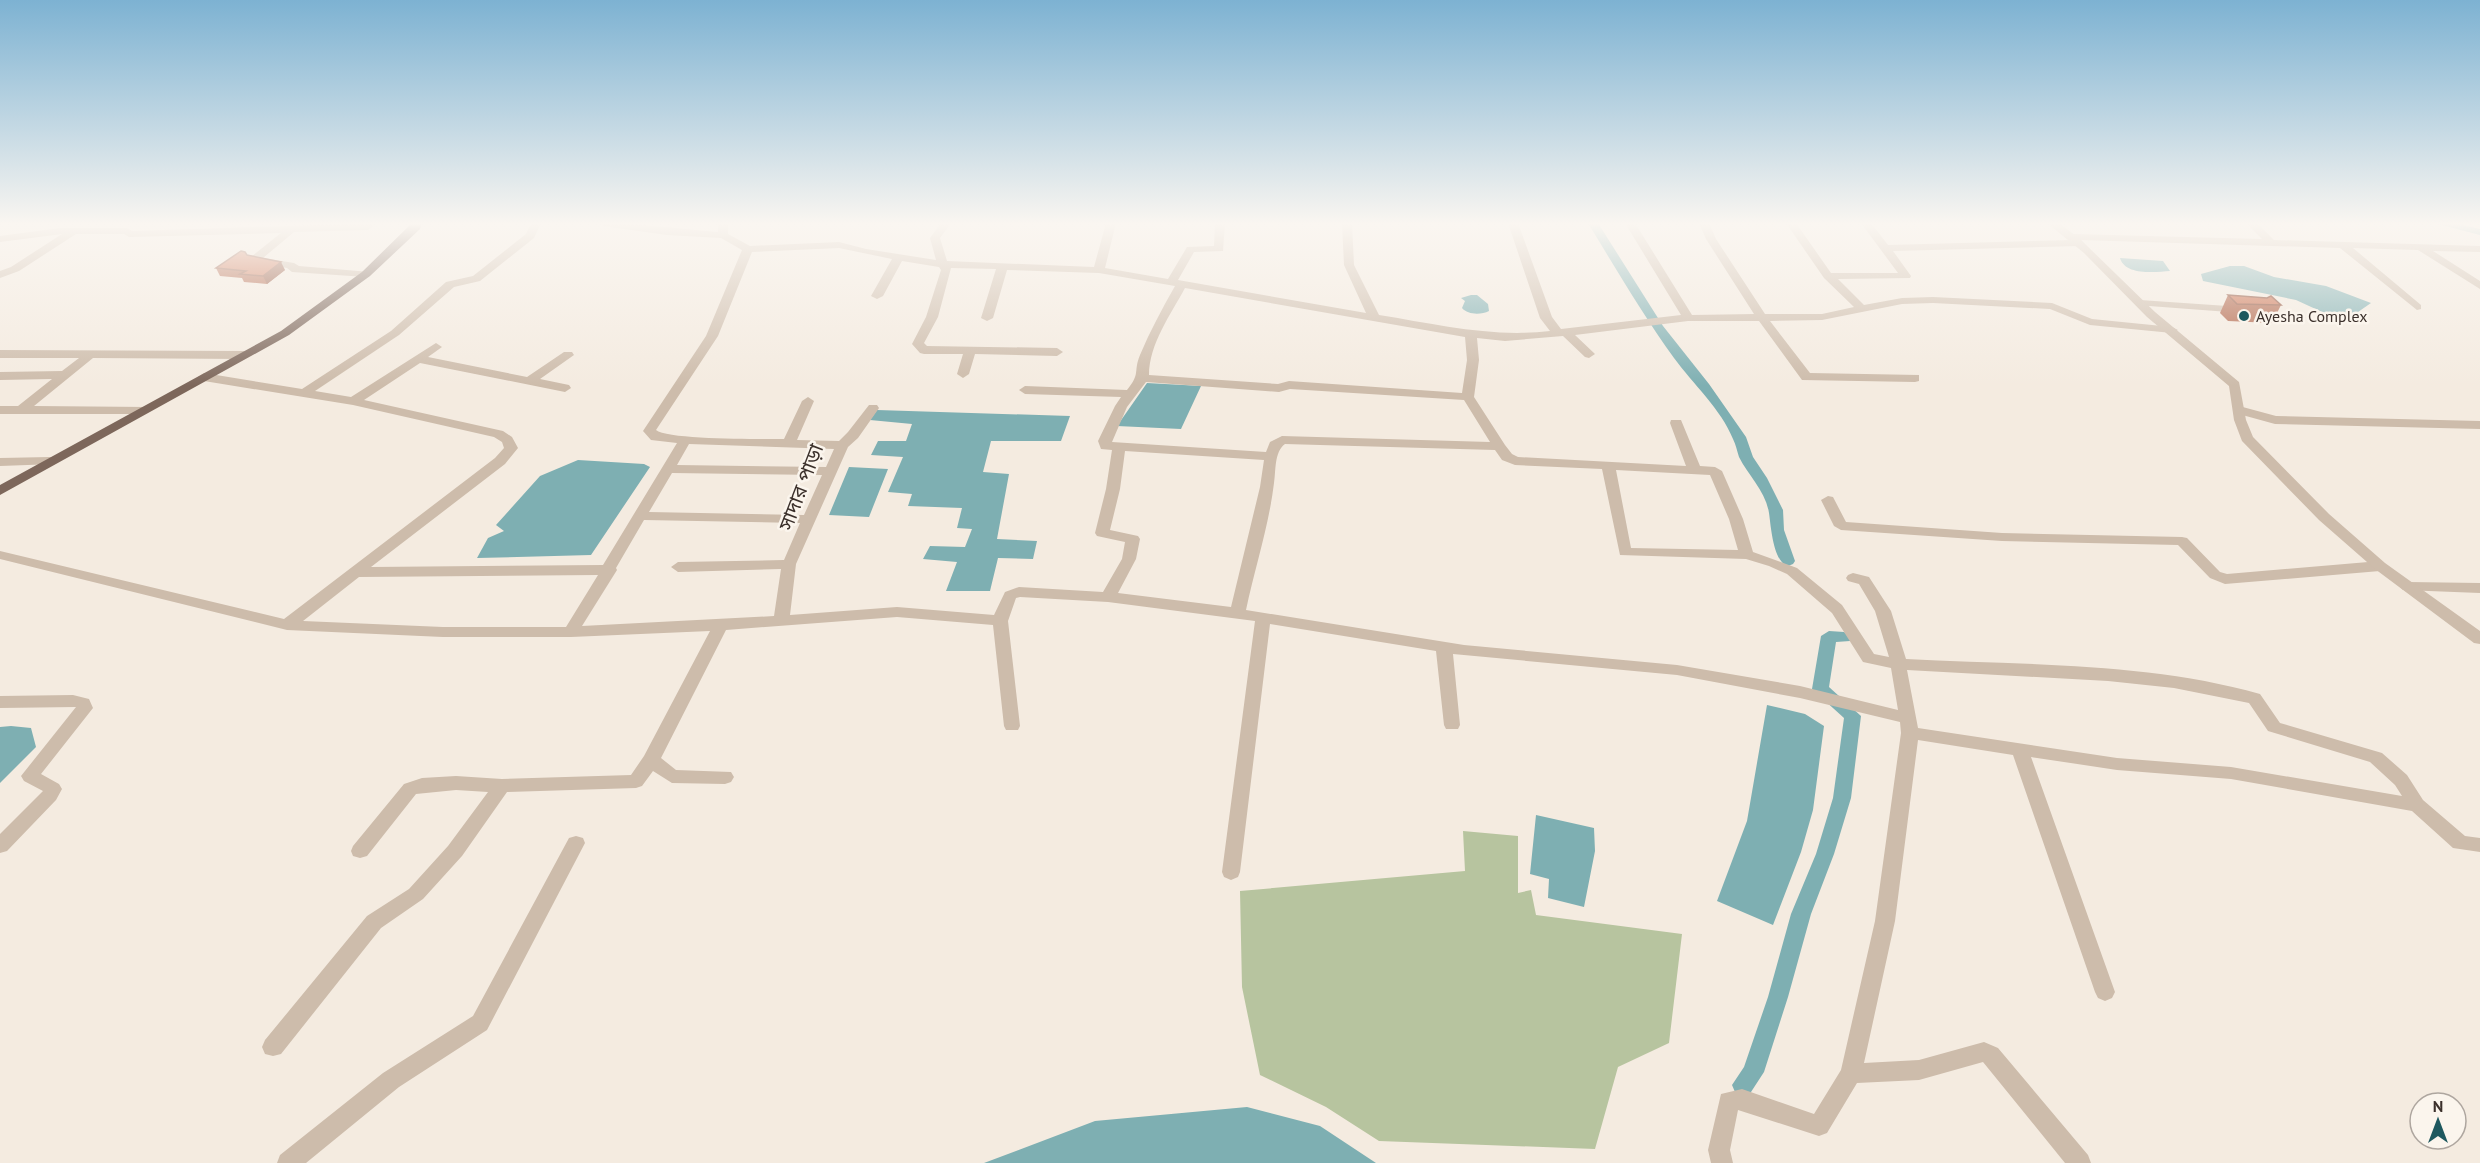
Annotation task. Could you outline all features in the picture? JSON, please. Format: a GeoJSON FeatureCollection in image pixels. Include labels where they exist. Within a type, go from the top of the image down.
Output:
{"type":"FeatureCollection","features":[{"type":"Feature","properties":{"kind":"main road"},"geometry":{"type":"LineString","coordinates":[[0,491],[50,461],[285,333],[362,277]]}},
{"type":"Feature","properties":{"kind":"street"},"geometry":{"type":"LineString","coordinates":[[304,393],[395,333],[450,284],[478,277]]}},
{"type":"Feature","properties":{"kind":"street","name":"সাদার পাড়া"},"geometry":{"type":"LineString","coordinates":[[736,277],[712,336],[649,431],[656,437],[685,440],[842,445],[789,564],[781,621]]}},
{"type":"Feature","properties":{"kind":"street"},"geometry":{"type":"LineString","coordinates":[[877,296],[887,277]]}},
{"type":"Feature","properties":{"kind":"street"},"geometry":{"type":"LineString","coordinates":[[944,277],[932,317],[918,344],[924,350],[1057,352]]}},
{"type":"Feature","properties":{"kind":"street"},"geometry":{"type":"LineString","coordinates":[[987,318],[999,277]]}},
{"type":"Feature","properties":{"kind":"street"},"geometry":{"type":"LineString","coordinates":[[1136,277],[1505,338],[1688,318],[1822,317],[1862,308],[1923,301],[2052,306],[2090,322],[2172,330]]}},
{"type":"Feature","properties":{"kind":"street"},"geometry":{"type":"LineString","coordinates":[[1178,277],[1143,362],[1143,378],[1128,394],[1105,441],[1106,446],[1271,456]]}},
{"type":"Feature","properties":{"kind":"street"},"geometry":{"type":"LineString","coordinates":[[1355,277],[1374,317]]}},
{"type":"Feature","properties":{"kind":"street"},"geometry":{"type":"LineString","coordinates":[[1532,277],[1546,318],[1588,354]]}},
{"type":"Feature","properties":{"kind":"street"},"geometry":{"type":"LineString","coordinates":[[1664,277],[1688,318]]}},
{"type":"Feature","properties":{"kind":"street"},"geometry":{"type":"LineString","coordinates":[[1736,277],[1806,377],[1915,378]]}},
{"type":"Feature","properties":{"kind":"street"},"geometry":{"type":"LineString","coordinates":[[1829,277],[1862,308]]}},
{"type":"Feature","properties":{"kind":"street"},"geometry":{"type":"LineString","coordinates":[[2116,277],[2140,303],[2235,385],[2240,420],[2247,438],[2324,517],[2380,566],[2480,639]]}},
{"type":"Feature","properties":{"kind":"street"},"geometry":{"type":"LineString","coordinates":[[2382,277],[2417,307]]}},
{"type":"Feature","properties":{"kind":"street"},"geometry":{"type":"LineString","coordinates":[[2467,277],[2480,286]]}},
{"type":"Feature","properties":{"kind":"street"},"geometry":{"type":"LineString","coordinates":[[2140,303],[2258,310]]}},
{"type":"Feature","properties":{"kind":"street"},"geometry":{"type":"LineString","coordinates":[[1471,334],[1473,360],[1468,397],[1507,457],[1515,461],[1715,471],[1747,555]]}},
{"type":"Feature","properties":{"kind":"street"},"geometry":{"type":"LineString","coordinates":[[352,401],[436,347]]}},
{"type":"Feature","properties":{"kind":"street"},"geometry":{"type":"LineString","coordinates":[[963,374],[970,351]]}},
{"type":"Feature","properties":{"kind":"street"},"geometry":{"type":"LineString","coordinates":[[0,354],[244,355]]}},
{"type":"Feature","properties":{"kind":"street"},"geometry":{"type":"LineString","coordinates":[[21,410],[92,354]]}},
{"type":"Feature","properties":{"kind":"street"},"geometry":{"type":"LineString","coordinates":[[529,381],[568,355]]}},
{"type":"Feature","properties":{"kind":"street"},"geometry":{"type":"LineString","coordinates":[[418,359],[565,388]]}},
{"type":"Feature","properties":{"kind":"street"},"geometry":{"type":"LineString","coordinates":[[0,376],[64,375]]}},
{"type":"Feature","properties":{"kind":"street"},"geometry":{"type":"LineString","coordinates":[[204,377],[352,401],[498,434],[507,440],[511,448],[500,461],[287,625]]}},
{"type":"Feature","properties":{"kind":"street"},"geometry":{"type":"LineString","coordinates":[[1143,378],[1279,388],[1289,385],[1385,390],[1468,397]]}},
{"type":"Feature","properties":{"kind":"street"},"geometry":{"type":"LineString","coordinates":[[1024,390],[1128,394]]}},
{"type":"Feature","properties":{"kind":"street"},"geometry":{"type":"LineString","coordinates":[[789,442],[808,401]]}},
{"type":"Feature","properties":{"kind":"street"},"geometry":{"type":"LineString","coordinates":[[842,445],[853,435],[873,408]]}},
{"type":"Feature","properties":{"kind":"street"},"geometry":{"type":"LineString","coordinates":[[0,410],[144,410]]}},
{"type":"Feature","properties":{"kind":"street"},"geometry":{"type":"LineString","coordinates":[[2239,410],[2275,420],[2480,425]]}},
{"type":"Feature","properties":{"kind":"street"},"geometry":{"type":"LineString","coordinates":[[1676,423],[1695,470]]}},
{"type":"Feature","properties":{"kind":"street"},"geometry":{"type":"LineString","coordinates":[[571,632],[610,570],[685,440]]}},
{"type":"Feature","properties":{"kind":"street"},"geometry":{"type":"LineString","coordinates":[[1237,613],[1268,487],[1271,456],[1275,445],[1282,440],[1499,446]]}},
{"type":"Feature","properties":{"kind":"street"},"geometry":{"type":"LineString","coordinates":[[1108,597],[1129,559],[1133,539],[1102,533],[1113,489],[1119,448]]}},
{"type":"Feature","properties":{"kind":"street"},"geometry":{"type":"LineString","coordinates":[[0,462],[50,461]]}},
{"type":"Feature","properties":{"kind":"street"},"geometry":{"type":"LineString","coordinates":[[1608,466],[1625,552],[1747,555],[1774,563],[1792,572],[1837,609],[1869,658],[1899,664],[2108,675],[2174,682],[2254,698],[2274,727],[2376,757],[2402,780],[2417,805],[2460,843],[2480,845]]}},
{"type":"Feature","properties":{"kind":"street"},"geometry":{"type":"LineString","coordinates":[[669,469],[829,471]]}},
{"type":"Feature","properties":{"kind":"street"},"geometry":{"type":"LineString","coordinates":[[1828,500],[1841,526],[2002,537],[2182,541],[2215,575],[2225,579],[2380,566]]}},
{"type":"Feature","properties":{"kind":"street"},"geometry":{"type":"LineString","coordinates":[[642,516],[810,519]]}},
{"type":"Feature","properties":{"kind":"street"},"geometry":{"type":"LineString","coordinates":[[0,555],[287,625],[443,632],[571,632],[721,625],[897,612],[1000,621]]}},
{"type":"Feature","properties":{"kind":"street"},"geometry":{"type":"LineString","coordinates":[[678,567],[789,564]]}},
{"type":"Feature","properties":{"kind":"street"},"geometry":{"type":"LineString","coordinates":[[356,572],[610,570]]}},
{"type":"Feature","properties":{"kind":"street"},"geometry":{"type":"LineString","coordinates":[[1722,1163],[1719,1150],[1729,1101],[1742,1099],[1819,1126],[1851,1073],[1885,921],[1908,726],[1899,664],[1883,611],[1864,580],[1853,578]]}},
{"type":"Feature","properties":{"kind":"street"},"geometry":{"type":"LineString","coordinates":[[2408,587],[2480,588]]}},
{"type":"Feature","properties":{"kind":"street"},"geometry":{"type":"LineString","coordinates":[[1012,726],[1000,621],[1010,595],[1019,592],[1108,597],[1237,613],[1444,647],[1677,670],[1800,692],[1886,713],[1908,726],[2020,751],[2117,764],[2231,773],[2417,805]]}},
{"type":"Feature","properties":{"kind":"street"},"geometry":{"type":"LineString","coordinates":[[1230,872],[1263,618]]}},
{"type":"Feature","properties":{"kind":"street"},"geometry":{"type":"LineString","coordinates":[[360,851],[410,789],[415,786],[456,783],[502,786],[636,781],[651,760],[721,625]]}},
{"type":"Feature","properties":{"kind":"street"},"geometry":{"type":"LineString","coordinates":[[1444,647],[1452,725]]}},
{"type":"Feature","properties":{"kind":"street"},"geometry":{"type":"LineString","coordinates":[[0,702],[73,700],[83,703],[85,708],[30,776],[53,789],[50,795],[0,846]]}},
{"type":"Feature","properties":{"kind":"street"},"geometry":{"type":"LineString","coordinates":[[2020,751],[2105,992]]}},
{"type":"Feature","properties":{"kind":"street"},"geometry":{"type":"LineString","coordinates":[[651,760],[672,776],[725,777]]}},
{"type":"Feature","properties":{"kind":"street"},"geometry":{"type":"LineString","coordinates":[[273,1047],[374,922],[416,894],[455,851],[502,786]]}},
{"type":"Feature","properties":{"kind":"street"},"geometry":{"type":"LineString","coordinates":[[288,1163],[391,1080],[480,1023],[576,843]]}},
{"type":"Feature","properties":{"kind":"street"},"geometry":{"type":"LineString","coordinates":[[1851,1073],[1919,1070],[1984,1052],[1990,1055],[2080,1163]]}},
{"type":"Feature","properties":{"kind":"green space"},"geometry":{"type":"Polygon","coordinates":[[[1463,831],[1518,836],[1518,893],[1531,890],[1536,915],[1682,934],[1669,1043],[1618,1067],[1595,1149],[1379,1141],[1326,1107],[1260,1075],[1242,987],[1240,891],[1465,871],[1463,831]]]}},
{"type":"Feature","properties":{"kind":"water"},"geometry":{"type":"Polygon","coordinates":[[[2202,277],[2276,277],[2326,286],[2371,303],[2358,312],[2356,321],[2333,317],[2296,300],[2203,281],[2202,277]]]}},
{"type":"Feature","properties":{"kind":"water"},"geometry":{"type":"Polygon","coordinates":[[[1477,295],[1488,304],[1489,311],[1475,314],[1462,308],[1465,301],[1461,298],[1477,295]]]}},
{"type":"Feature","properties":{"kind":"water"},"geometry":{"type":"Polygon","coordinates":[[[1147,383],[1201,386],[1181,429],[1117,426],[1147,383]]]}},
{"type":"Feature","properties":{"kind":"water"},"geometry":{"type":"Polygon","coordinates":[[[877,410],[1070,416],[1061,441],[991,441],[983,472],[1009,474],[997,539],[1037,541],[1033,559],[998,558],[990,591],[946,591],[957,562],[923,559],[930,546],[965,547],[972,529],[957,528],[962,508],[908,506],[912,494],[888,492],[903,457],[871,455],[878,441],[906,441],[912,424],[870,420],[877,410]]]}},
{"type":"Feature","properties":{"kind":"water"},"geometry":{"type":"Polygon","coordinates":[[[578,460],[644,464],[650,467],[591,555],[477,558],[488,538],[504,531],[496,525],[540,476],[578,460]]]}},
{"type":"Feature","properties":{"kind":"water"},"geometry":{"type":"Polygon","coordinates":[[[849,467],[888,469],[869,517],[829,515],[849,467]]]}},
{"type":"Feature","properties":{"kind":"water"},"geometry":{"type":"Polygon","coordinates":[[[1767,705],[1805,714],[1824,726],[1813,810],[1801,852],[1773,925],[1717,901],[1747,821],[1767,705]]]}},
{"type":"Feature","properties":{"kind":"water"},"geometry":{"type":"Polygon","coordinates":[[[0,727],[31,728],[36,747],[0,783],[0,727]]]}},
{"type":"Feature","properties":{"kind":"water"},"geometry":{"type":"Polygon","coordinates":[[[1536,815],[1594,828],[1595,851],[1584,907],[1548,898],[1549,879],[1530,874],[1536,815]]]}},
{"type":"Feature","properties":{"kind":"water"},"geometry":{"type":"Polygon","coordinates":[[[1247,1107],[1320,1126],[1376,1163],[984,1163],[1095,1121],[1247,1107]]]}},
{"type":"Feature","properties":{"kind":"building"},"geometry":{"type":"Polygon","coordinates":[[[2228,295],[2267,298],[2271,296],[2281,305],[2237,304],[2228,295]]]}},
{"type":"Feature","properties":{"kind":"waterway"},"geometry":{"type":"LineString","coordinates":[[1627,277],[1658,327],[1705,387],[1739,437],[1746,457],[1760,478],[1776,510],[1777,530],[1788,561]]}},
{"type":"Feature","properties":{"kind":"waterway"},"geometry":{"type":"LineString","coordinates":[[1743,1085],[1753,1072],[1778,997],[1801,914],[1825,854],[1842,798],[1853,716],[1820,689],[1829,636],[1844,637]]}},
{"type":"Feature","properties":{"kind":"place","name":"Ayesha Complex"},"geometry":{"type":"Point","coordinates":[2244,316]}}]}
